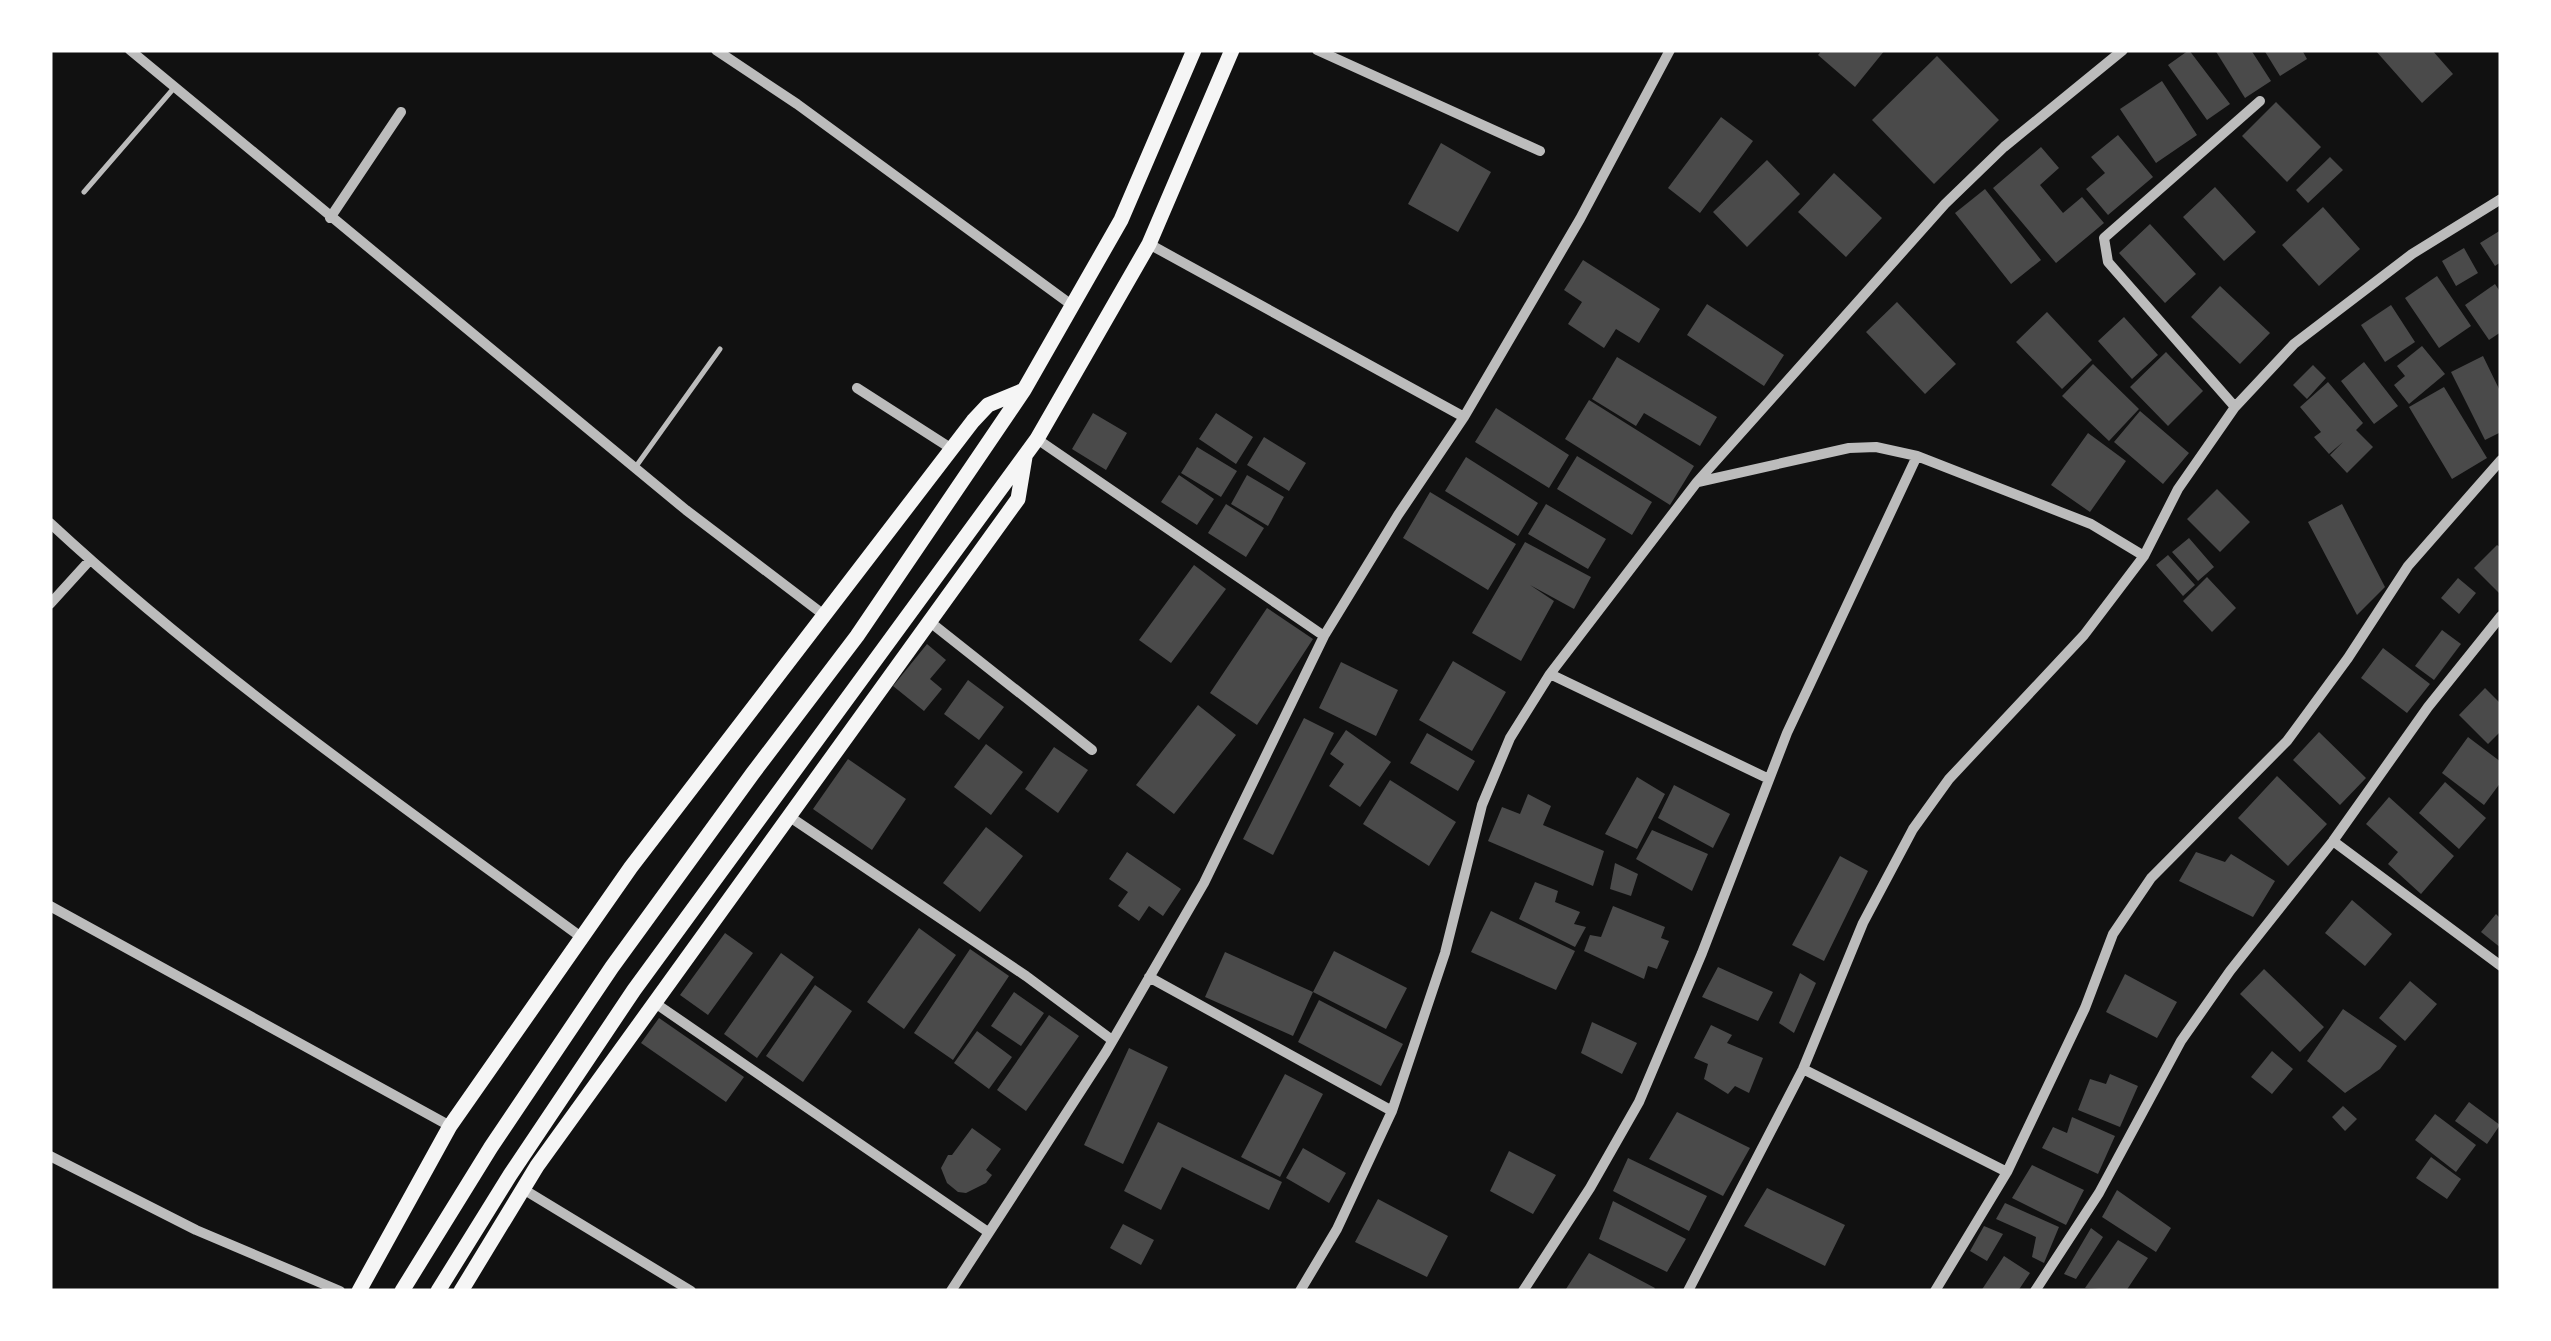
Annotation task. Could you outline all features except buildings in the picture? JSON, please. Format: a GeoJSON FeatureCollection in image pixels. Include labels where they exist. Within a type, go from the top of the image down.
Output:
{"type":"FeatureCollection","features":[{"type":"Feature","properties":{"kind":"main road"},"geometry":{"type":"LineString","coordinates":[[402,1291],[491,1147],[612,967],[857,636],[1024,390],[1121,220],[1194,50]]}},
{"type":"Feature","properties":{"kind":"main road"},"geometry":{"type":"LineString","coordinates":[[438,1291],[634,990],[1037,439],[1149,244],[1232,50]]}},
{"type":"Feature","properties":{"kind":"main road"},"geometry":{"type":"LineString","coordinates":[[359,1291],[450,1126],[630,866],[988,405],[1024,390]]}},
{"type":"Feature","properties":{"kind":"main road"},"geometry":{"type":"LineString","coordinates":[[462,1291],[522,1189],[1018,499],[1024,457]]}},
{"type":"Feature","properties":{"kind":"street"},"geometry":{"type":"LineString","coordinates":[[130,50],[635,468],[824,615]]}},
{"type":"Feature","properties":{"kind":"street"},"geometry":{"type":"LineString","coordinates":[[716,50],[797,104],[1073,306]]}},
{"type":"Feature","properties":{"kind":"street"},"geometry":{"type":"LineString","coordinates":[[1318,50],[1540,151]]}},
{"type":"Feature","properties":{"kind":"street"},"geometry":{"type":"LineString","coordinates":[[950,1291],[1112,1040],[1204,883],[1324,636],[1398,514],[1464,417],[1580,219],[1670,50]]}},
{"type":"Feature","properties":{"kind":"street"},"geometry":{"type":"LineString","coordinates":[[1300,1291],[1337,1229],[1392,1111],[1444,953],[1482,805],[1510,738],[1550,674],[1697,482],[1944,204],[2004,147],[2123,50]]}},
{"type":"Feature","properties":{"kind":"street"},"geometry":{"type":"LineString","coordinates":[[2235,407],[2108,262],[2104,238],[2260,102]]}},
{"type":"Feature","properties":{"kind":"street"},"geometry":{"type":"LineString","coordinates":[[330,218],[402,112]]}},
{"type":"Feature","properties":{"kind":"street"},"geometry":{"type":"LineString","coordinates":[[1688,1291],[1803,1069],[1864,923],[1913,828],[1949,779],[2084,635],[2144,556],[2178,489],[2235,407],[2294,344],[2464,218],[2501,198]]}},
{"type":"Feature","properties":{"kind":"street"},"geometry":{"type":"LineString","coordinates":[[1149,244],[1464,417]]}},
{"type":"Feature","properties":{"kind":"street"},"geometry":{"type":"LineString","coordinates":[[856,388],[952,449]]}},
{"type":"Feature","properties":{"kind":"street"},"geometry":{"type":"LineString","coordinates":[[1037,439],[1324,636]]}},
{"type":"Feature","properties":{"kind":"street"},"geometry":{"type":"LineString","coordinates":[[1697,482],[1849,448],[1876,447],[1917,456],[2091,524],[2144,556]]}},
{"type":"Feature","properties":{"kind":"street"},"geometry":{"type":"LineString","coordinates":[[1523,1291],[1590,1188],[1639,1102],[1702,953],[1786,733],[1917,456]]}},
{"type":"Feature","properties":{"kind":"street"},"geometry":{"type":"LineString","coordinates":[[1935,1291],[2007,1172],[2085,1008],[2113,934],[2151,878],[2286,741],[2348,658],[2408,566],[2501,460]]}},
{"type":"Feature","properties":{"kind":"street"},"geometry":{"type":"LineString","coordinates":[[50,522],[90,560],[308,736],[581,937]]}},
{"type":"Feature","properties":{"kind":"street"},"geometry":{"type":"LineString","coordinates":[[50,604],[90,560]]}},
{"type":"Feature","properties":{"kind":"street"},"geometry":{"type":"LineString","coordinates":[[2035,1291],[2099,1193],[2181,1041],[2230,971],[2333,841],[2428,707],[2501,616]]}},
{"type":"Feature","properties":{"kind":"street"},"geometry":{"type":"LineString","coordinates":[[930,622],[1092,750]]}},
{"type":"Feature","properties":{"kind":"street"},"geometry":{"type":"LineString","coordinates":[[1550,674],[1769,779]]}},
{"type":"Feature","properties":{"kind":"street"},"geometry":{"type":"LineString","coordinates":[[790,817],[1026,976],[1112,1040]]}},
{"type":"Feature","properties":{"kind":"street"},"geometry":{"type":"LineString","coordinates":[[2333,841],[2501,966]]}},
{"type":"Feature","properties":{"kind":"street"},"geometry":{"type":"LineString","coordinates":[[50,906],[450,1126]]}},
{"type":"Feature","properties":{"kind":"street"},"geometry":{"type":"LineString","coordinates":[[1149,977],[1392,1111]]}},
{"type":"Feature","properties":{"kind":"street"},"geometry":{"type":"LineString","coordinates":[[655,1003],[988,1232]]}},
{"type":"Feature","properties":{"kind":"street"},"geometry":{"type":"LineString","coordinates":[[1803,1069],[2007,1172]]}},
{"type":"Feature","properties":{"kind":"street"},"geometry":{"type":"LineString","coordinates":[[50,1156],[196,1230],[340,1291]]}},
{"type":"Feature","properties":{"kind":"street"},"geometry":{"type":"LineString","coordinates":[[522,1189],[691,1291]]}},
{"type":"Feature","properties":{"kind":"lane"},"geometry":{"type":"LineString","coordinates":[[84,192],[174,88]]}},
{"type":"Feature","properties":{"kind":"lane"},"geometry":{"type":"LineString","coordinates":[[635,468],[720,349]]}}]}
